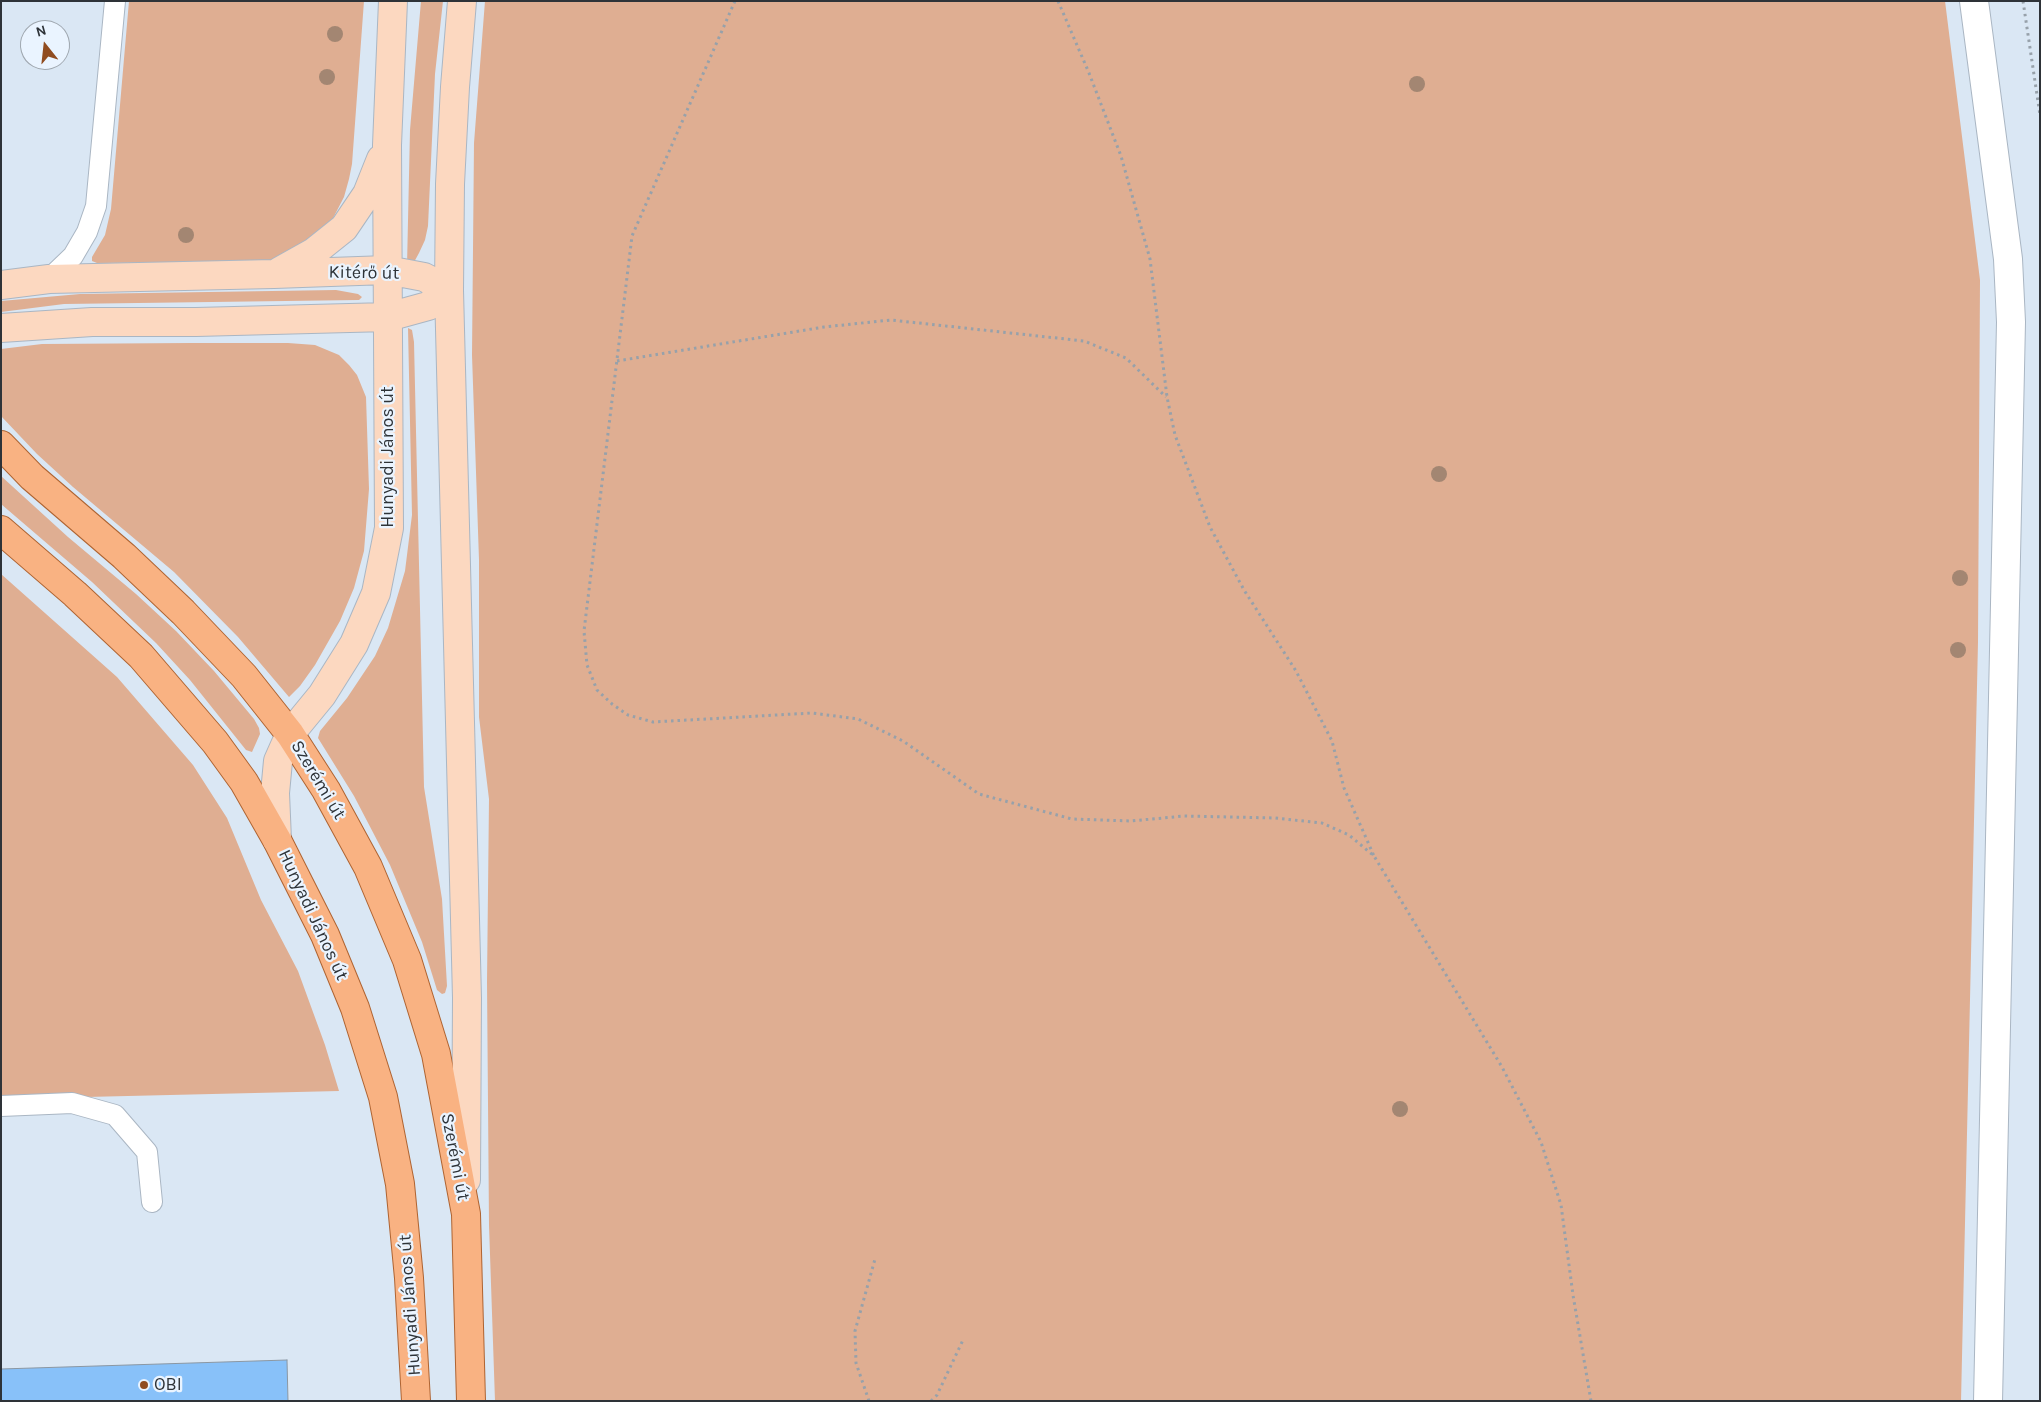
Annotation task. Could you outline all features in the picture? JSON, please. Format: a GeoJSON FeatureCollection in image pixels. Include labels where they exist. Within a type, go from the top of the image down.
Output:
{"type":"FeatureCollection","features":[{"type":"Feature","properties":{"kind":"main road","name":"Hunyadi János út"},"geometry":{"type":"LineString","coordinates":[[393,1],[387,145],[390,528],[376,593],[354,644],[322,695],[290,734],[278,762],[275,794],[277,840],[332,953],[355,1008],[383,1097],[400,1184],[409,1278],[416,1401]]}},
{"type":"Feature","properties":{"kind":"main road"},"geometry":{"type":"LineString","coordinates":[[462,1],[451,165],[449,290],[467,998],[466,1214],[471,1401]]}},
{"type":"Feature","properties":{"kind":"main road"},"geometry":{"type":"LineString","coordinates":[[274,274],[314,252],[344,228],[368,194],[387,145]]}},
{"type":"Feature","properties":{"kind":"main road","name":"Kitérő út"},"geometry":{"type":"LineString","coordinates":[[1,285],[49,278],[387,270],[424,277],[449,290]]}},
{"type":"Feature","properties":{"kind":"main road"},"geometry":{"type":"LineString","coordinates":[[1,328],[92,322],[215,322],[388,317],[428,306],[449,290]]}},
{"type":"Feature","properties":{"kind":"main road","name":"Szerémi út"},"geometry":{"type":"LineString","coordinates":[[1,445],[32,477],[124,556],[184,612],[244,676],[290,734],[326,790],[368,867],[407,960],[436,1054],[466,1214]]}},
{"type":"Feature","properties":{"kind":"main road"},"geometry":{"type":"LineString","coordinates":[[1,530],[75,594],[141,656],[215,742],[244,782],[277,840]]}},
{"type":"Feature","properties":{"kind":"street"},"geometry":{"type":"LineString","coordinates":[[1974,1],[2008,259],[2011,322],[1988,1401]]}},
{"type":"Feature","properties":{"kind":"lane"},"geometry":{"type":"LineString","coordinates":[[49,278],[72,256],[87,232],[96,206],[115,1]]}},
{"type":"Feature","properties":{"kind":"lane"},"geometry":{"type":"LineString","coordinates":[[1,1106],[72,1103],[115,1115],[147,1152],[152,1202]]}},
{"type":"Feature","properties":{"kind":"path"},"geometry":{"type":"LineString","coordinates":[[736,1],[632,236],[584,630],[587,665],[597,690],[628,715],[652,722],[812,713],[858,719],[903,741],[979,794],[1072,818],[1131,821],[1184,816],[1275,818],[1322,823],[1349,835],[1374,856]]}},
{"type":"Feature","properties":{"kind":"path"},"geometry":{"type":"LineString","coordinates":[[1058,1],[1089,73],[1121,156],[1150,259],[1167,397],[1174,435],[1210,527],[1244,590],[1296,671],[1332,741],[1344,788],[1374,856],[1502,1067],[1541,1142],[1561,1205],[1572,1294],[1591,1401]]}},
{"type":"Feature","properties":{"kind":"path"},"geometry":{"type":"LineString","coordinates":[[2024,1],[2040,115]]}},
{"type":"Feature","properties":{"kind":"path"},"geometry":{"type":"LineString","coordinates":[[617,360],[824,327],[891,320],[1084,340],[1126,358],[1167,397]]}},
{"type":"Feature","properties":{"kind":"path"},"geometry":{"type":"LineString","coordinates":[[869,1401],[856,1362],[855,1331],[875,1259]]}},
{"type":"Feature","properties":{"kind":"path"},"geometry":{"type":"LineString","coordinates":[[931,1401],[937,1395],[963,1340]]}},
{"type":"Feature","properties":{"kind":"shaded area"},"geometry":{"type":"Polygon","coordinates":[[[129,1],[364,1],[352,164],[349,179],[344,197],[330,224],[311,243],[277,259],[256,262],[97,263],[92,261],[92,257],[105,235],[111,209],[129,1]]]}},
{"type":"Feature","properties":{"kind":"shaded area"},"geometry":{"type":"Polygon","coordinates":[[[421,1],[443,1],[435,74],[428,226],[425,240],[419,253],[413,264],[407,266],[410,130],[421,1]]]}},
{"type":"Feature","properties":{"kind":"shaded area"},"geometry":{"type":"Polygon","coordinates":[[[485,1],[1945,1],[1980,280],[1978,642],[1961,1401],[495,1401],[489,1225],[487,982],[489,799],[479,717],[479,560],[472,355],[474,143],[485,1]]]}},
{"type":"Feature","properties":{"kind":"shaded area"},"geometry":{"type":"Polygon","coordinates":[[[336,290],[358,294],[362,297],[359,300],[64,304],[1,312],[1,301],[80,294],[336,290]]]}},
{"type":"Feature","properties":{"kind":"shaded area"},"geometry":{"type":"Polygon","coordinates":[[[408,328],[412,330],[414,342],[424,787],[442,899],[447,986],[445,993],[442,994],[437,990],[422,942],[390,865],[354,796],[318,738],[320,731],[347,698],[375,656],[388,628],[405,571],[412,515],[408,328]]]}},
{"type":"Feature","properties":{"kind":"shaded area"},"geometry":{"type":"Polygon","coordinates":[[[288,343],[315,345],[339,355],[349,365],[357,375],[366,397],[369,489],[364,551],[354,588],[340,621],[315,665],[300,686],[289,697],[238,637],[174,572],[73,487],[37,454],[1,416],[1,349],[42,344],[288,343]]]}},
{"type":"Feature","properties":{"kind":"shaded area"},"geometry":{"type":"Polygon","coordinates":[[[1,476],[68,537],[136,594],[176,631],[214,671],[254,719],[259,728],[260,734],[252,752],[246,750],[190,680],[156,643],[92,582],[1,504],[1,476]]]}},
{"type":"Feature","properties":{"kind":"shaded area"},"geometry":{"type":"Polygon","coordinates":[[[1,574],[117,677],[193,765],[227,818],[261,900],[298,971],[325,1045],[339,1091],[1,1099],[1,574]]]}},
{"type":"Feature","properties":{"kind":"building","name":"OBI"},"geometry":{"type":"Polygon","coordinates":[[[287,1360],[288,1401],[1,1401],[1,1369],[287,1360]]]}},
{"type":"Feature","properties":{"kind":"place","name":"OBI"},"geometry":{"type":"Point","coordinates":[144,1385]}}]}
